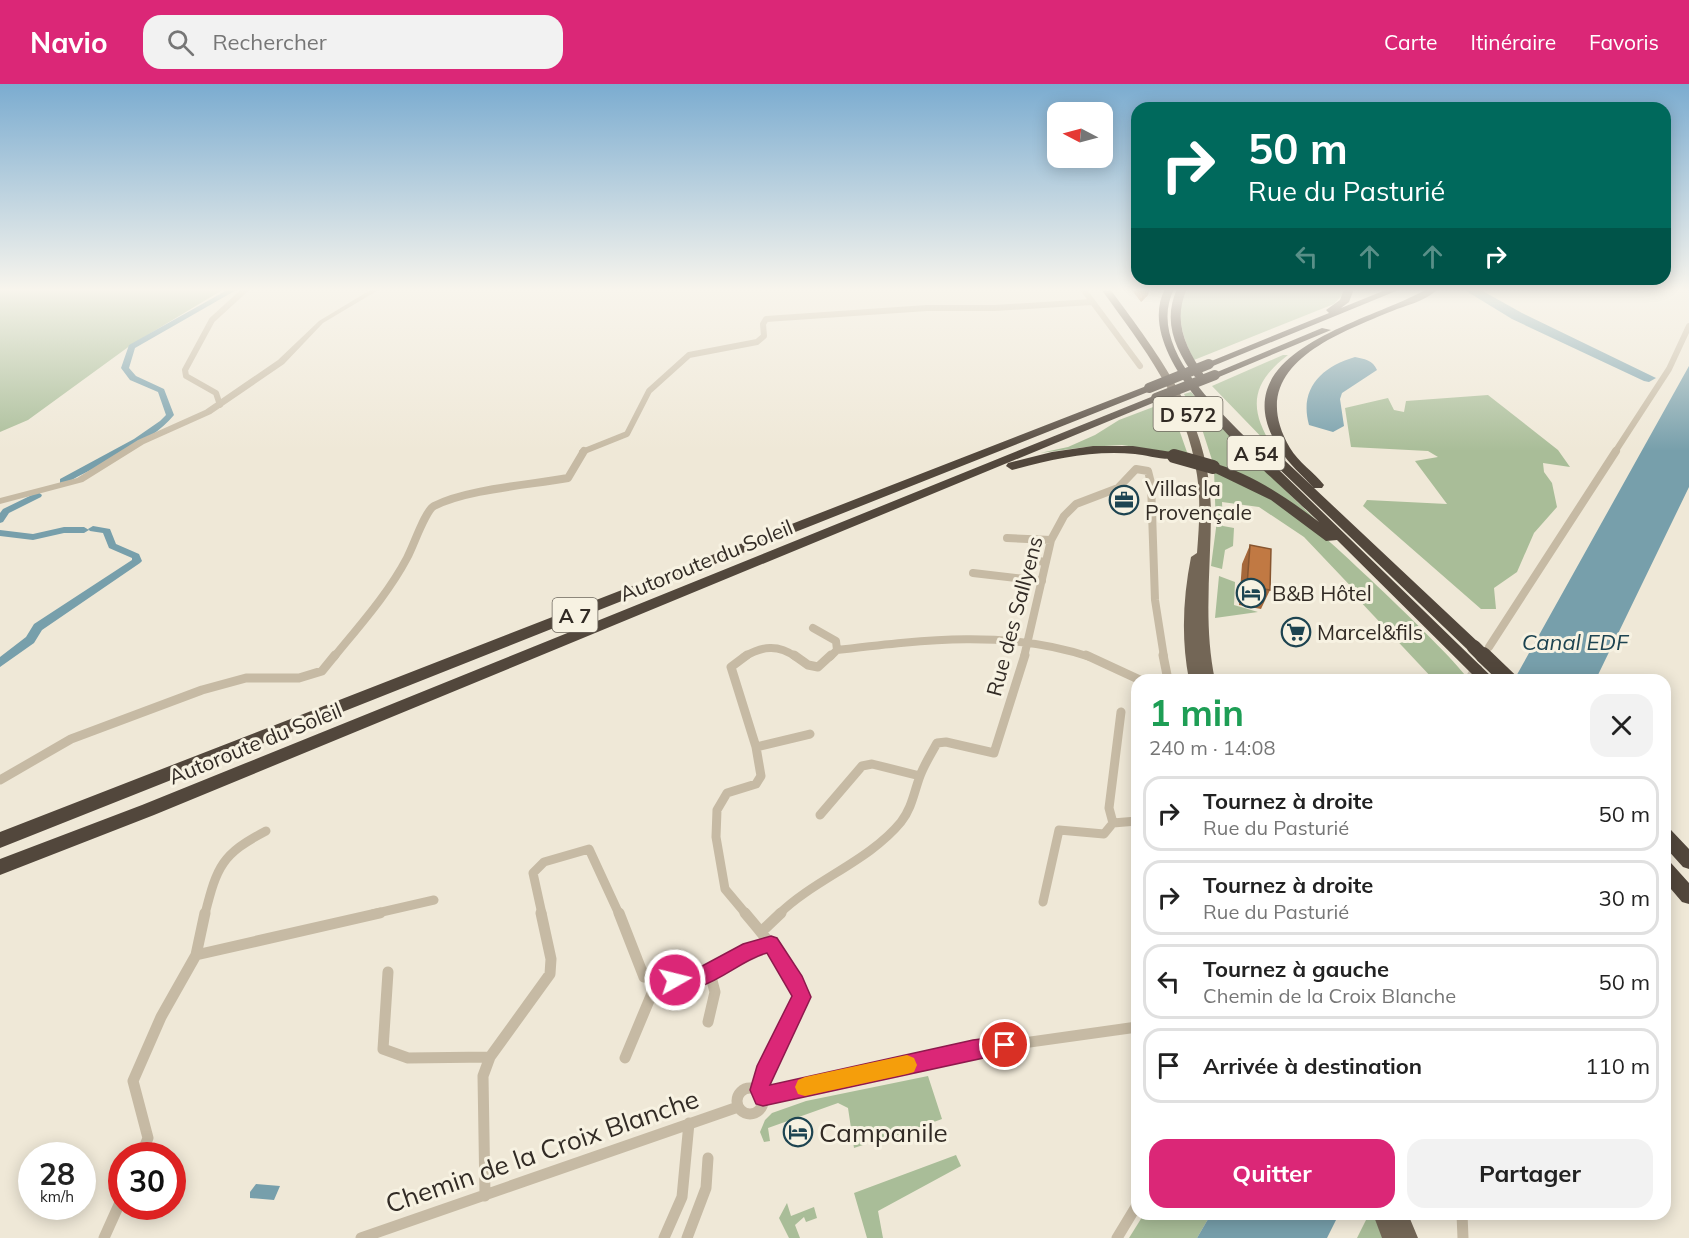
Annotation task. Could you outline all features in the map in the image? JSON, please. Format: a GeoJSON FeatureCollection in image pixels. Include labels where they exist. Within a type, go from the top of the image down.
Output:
{"type":"FeatureCollection","features":[{"type":"Feature","properties":{"kind":"highway","name":"A 54"},"geometry":{"type":"LineString","coordinates":[[1169,343],[1178,363],[1199,393],[1222,419],[1390,590],[1482,674]]}},
{"type":"Feature","properties":{"kind":"highway","name":"A 54"},"geometry":{"type":"LineString","coordinates":[[1181,343],[1189,361],[1209,390],[1255,439],[1431,606],[1482,647],[1504,674]]}},
{"type":"Feature","properties":{"kind":"highway"},"geometry":{"type":"LineString","coordinates":[[1233,354],[1257,343]]}},
{"type":"Feature","properties":{"kind":"highway","name":"Autoroute du Soleil"},"geometry":{"type":"LineString","coordinates":[[0,867],[148,810],[821,535],[1152,393],[1209,364],[1261,343]]}},
{"type":"Feature","properties":{"kind":"highway","name":"Autoroute du Soleil"},"geometry":{"type":"LineString","coordinates":[[0,840],[1152,393],[1215,375],[1294,343]]}},
{"type":"Feature","properties":{"kind":"highway"},"geometry":{"type":"LineString","coordinates":[[1320,343],[1281,370],[1270,390],[1270,420],[1285,451],[1368,536],[1431,606]]}},
{"type":"Feature","properties":{"kind":"highway"},"geometry":{"type":"LineString","coordinates":[[821,535],[1043,457],[1100,448],[1129,448],[1174,456],[1235,476],[1288,505],[1390,590],[1472,674]]}},
{"type":"Feature","properties":{"kind":"highway"},"geometry":{"type":"LineString","coordinates":[[1671,842],[1689,861]]}},
{"type":"Feature","properties":{"kind":"highway"},"geometry":{"type":"LineString","coordinates":[[1671,864],[1689,884]]}},
{"type":"Feature","properties":{"kind":"highway"},"geometry":{"type":"LineString","coordinates":[[1671,876],[1689,896]]}},
{"type":"Feature","properties":{"kind":"main road","name":"D 572"},"geometry":{"type":"LineString","coordinates":[[1143,343],[1170,380],[1194,430],[1204,480],[1202,626],[1207,674]]}},
{"type":"Feature","properties":{"kind":"main road","name":"D 572"},"geometry":{"type":"LineString","coordinates":[[1195,674],[1189,630],[1190,598],[1204,529]]}},
{"type":"Feature","properties":{"kind":"main road"},"geometry":{"type":"LineString","coordinates":[[1386,1220],[1393,1238]]}},
{"type":"Feature","properties":{"kind":"main road"},"geometry":{"type":"LineString","coordinates":[[1400,1220],[1407,1238]]}},
{"type":"Feature","properties":{"kind":"street"},"geometry":{"type":"LineString","coordinates":[[200,343],[186,370],[186,376],[216,393],[220,405]]}},
{"type":"Feature","properties":{"kind":"street"},"geometry":{"type":"LineString","coordinates":[[0,501],[80,480],[141,442],[220,405],[239,388],[281,362],[300,343]]}},
{"type":"Feature","properties":{"kind":"street"},"geometry":{"type":"LineString","coordinates":[[0,780],[71,740],[202,690],[246,678],[298,678],[322,671],[395,581],[421,531],[422,519],[432,507],[463,496],[568,478],[583,452],[627,434],[649,391],[689,355],[699,351],[752,343]]}},
{"type":"Feature","properties":{"kind":"street"},"geometry":{"type":"LineString","coordinates":[[1122,343],[1140,366]]}},
{"type":"Feature","properties":{"kind":"street"},"geometry":{"type":"LineString","coordinates":[[1482,647],[1669,369],[1681,343]]}},
{"type":"Feature","properties":{"kind":"street","name":"Rue des Sallyens"},"geometry":{"type":"LineString","coordinates":[[761,932],[799,895],[875,846],[901,822],[915,797],[920,776],[937,743],[946,742],[994,753],[1032,632],[1051,540],[1064,516],[1076,504],[1118,488],[1136,469],[1148,471],[1153,490],[1154,576],[1158,633],[1167,674]]}},
{"type":"Feature","properties":{"kind":"street"},"geometry":{"type":"LineString","coordinates":[[1007,537],[1051,540]]}},
{"type":"Feature","properties":{"kind":"street"},"geometry":{"type":"LineString","coordinates":[[1029,560],[1046,562]]}},
{"type":"Feature","properties":{"kind":"street"},"geometry":{"type":"LineString","coordinates":[[973,573],[1042,581]]}},
{"type":"Feature","properties":{"kind":"street"},"geometry":{"type":"LineString","coordinates":[[813,628],[836,641],[837,650]]}},
{"type":"Feature","properties":{"kind":"street"},"geometry":{"type":"LineString","coordinates":[[1131,674],[1115,664],[1097,657],[997,637],[958,637],[837,650],[818,667],[807,667],[784,648],[769,647],[739,658],[731,668],[756,747],[761,776],[756,784],[727,793],[717,810],[716,837],[725,889],[771,944],[796,982],[802,997],[764,1073],[761,1093],[763,1105],[754,1114],[746,1114],[738,1107],[738,1098],[743,1090],[751,1087],[761,1093],[973,1050],[1131,1028]]}},
{"type":"Feature","properties":{"kind":"street"},"geometry":{"type":"LineString","coordinates":[[1113,823],[1109,808],[1121,712]]}},
{"type":"Feature","properties":{"kind":"street"},"geometry":{"type":"LineString","coordinates":[[756,747],[810,734]]}},
{"type":"Feature","properties":{"kind":"street"},"geometry":{"type":"LineString","coordinates":[[820,815],[862,766],[872,764],[920,776]]}},
{"type":"Feature","properties":{"kind":"street"},"geometry":{"type":"LineString","coordinates":[[1043,902],[1059,830],[1104,834],[1113,823],[1131,822]]}},
{"type":"Feature","properties":{"kind":"street"},"geometry":{"type":"LineString","coordinates":[[146,1142],[148,1138],[133,1081],[161,1017],[196,955],[209,904],[223,864],[235,848],[266,831]]}},
{"type":"Feature","properties":{"kind":"street"},"geometry":{"type":"LineString","coordinates":[[485,1196],[483,1076],[490,1056],[550,974],[551,959],[533,873],[544,862],[589,849],[624,924],[644,977],[691,980],[710,973],[749,950],[771,944]]}},
{"type":"Feature","properties":{"kind":"street"},"geometry":{"type":"LineString","coordinates":[[196,955],[434,900]]}},
{"type":"Feature","properties":{"kind":"street"},"geometry":{"type":"LineString","coordinates":[[387,972],[383,1049],[408,1058],[490,1056]]}},
{"type":"Feature","properties":{"kind":"street"},"geometry":{"type":"LineString","coordinates":[[708,1022],[715,992],[710,973]]}},
{"type":"Feature","properties":{"kind":"street"},"geometry":{"type":"LineString","coordinates":[[625,1058],[658,979]]}},
{"type":"Feature","properties":{"kind":"street","name":"Chemin de la Croix Blanche"},"geometry":{"type":"LineString","coordinates":[[361,1238],[738,1107]]}},
{"type":"Feature","properties":{"kind":"street"},"geometry":{"type":"LineString","coordinates":[[664,1238],[673,1225],[684,1192],[688,1165],[689,1123]]}},
{"type":"Feature","properties":{"kind":"street"},"geometry":{"type":"LineString","coordinates":[[687,1238],[706,1188],[708,1158]]}},
{"type":"Feature","properties":{"kind":"street"},"geometry":{"type":"LineString","coordinates":[[1117,1238],[1131,1215]]}},
{"type":"Feature","properties":{"kind":"street"},"geometry":{"type":"LineString","coordinates":[[104,1238],[112,1220]]}},
{"type":"Feature","properties":{"kind":"street"},"geometry":{"type":"LineString","coordinates":[[1462,1220],[1463,1238]]}},
{"type":"Feature","properties":{"kind":"green space"},"geometry":{"type":"Polygon","coordinates":[[[0,343],[135,343],[28,420],[0,432],[0,343]]]}},
{"type":"Feature","properties":{"kind":"green space"},"geometry":{"type":"Polygon","coordinates":[[[1186,343],[1237,343],[1194,360],[1186,343]]]}},
{"type":"Feature","properties":{"kind":"green space"},"geometry":{"type":"Polygon","coordinates":[[[1283,355],[1288,355],[1265,378],[1259,389],[1257,400],[1261,425],[1276,452],[1212,386],[1283,355]]]}},
{"type":"Feature","properties":{"kind":"green space"},"geometry":{"type":"Polygon","coordinates":[[[1191,392],[1236,442],[1317,521],[1213,463],[1201,426],[1184,394],[1191,392]]]}},
{"type":"Feature","properties":{"kind":"green space"},"geometry":{"type":"Polygon","coordinates":[[[1488,395],[1558,450],[1570,467],[1543,463],[1544,472],[1552,483],[1557,507],[1534,533],[1517,572],[1494,588],[1496,609],[1481,609],[1363,506],[1367,500],[1447,504],[1415,461],[1438,457],[1428,451],[1351,447],[1345,408],[1388,398],[1394,410],[1404,412],[1406,401],[1488,395]]]}},
{"type":"Feature","properties":{"kind":"green space"},"geometry":{"type":"Polygon","coordinates":[[[1169,401],[1188,455],[1122,445],[1040,453],[1068,447],[1095,435],[1119,420],[1169,401]]]}},
{"type":"Feature","properties":{"kind":"green space"},"geometry":{"type":"Polygon","coordinates":[[[1214,470],[1248,485],[1302,518],[1363,572],[1444,651],[1464,674],[1428,674],[1358,599],[1360,596],[1304,537],[1259,507],[1222,502],[1223,526],[1234,528],[1233,546],[1225,550],[1222,569],[1211,566],[1216,528],[1214,470]]]}},
{"type":"Feature","properties":{"kind":"green space"},"geometry":{"type":"Polygon","coordinates":[[[1219,576],[1235,582],[1234,605],[1258,612],[1215,618],[1219,576]]]}},
{"type":"Feature","properties":{"kind":"green space"},"geometry":{"type":"Polygon","coordinates":[[[928,1076],[942,1119],[873,1144],[870,1131],[859,1129],[863,1145],[854,1148],[848,1108],[838,1103],[768,1128],[770,1141],[764,1142],[760,1132],[765,1120],[772,1113],[806,1101],[928,1076]]]}},
{"type":"Feature","properties":{"kind":"green space"},"geometry":{"type":"Polygon","coordinates":[[[956,1155],[961,1166],[878,1211],[883,1238],[867,1238],[854,1193],[956,1155]]]}},
{"type":"Feature","properties":{"kind":"green space"},"geometry":{"type":"Polygon","coordinates":[[[787,1203],[791,1216],[814,1207],[817,1218],[806,1222],[804,1217],[795,1225],[800,1238],[789,1238],[779,1218],[787,1203]]]}},
{"type":"Feature","properties":{"kind":"green space"},"geometry":{"type":"Polygon","coordinates":[[[1140,1220],[1208,1220],[1197,1238],[1129,1238],[1140,1220]]]}},
{"type":"Feature","properties":{"kind":"green space"},"geometry":{"type":"Polygon","coordinates":[[[1366,1220],[1379,1220],[1385,1238],[1357,1238],[1366,1220]]]}},
{"type":"Feature","properties":{"kind":"water"},"geometry":{"type":"Polygon","coordinates":[[[1355,357],[1371,362],[1377,370],[1342,393],[1340,399],[1344,426],[1333,432],[1309,425],[1307,401],[1315,381],[1332,367],[1355,357]]]}},
{"type":"Feature","properties":{"kind":"water","name":"Canal EDF"},"geometry":{"type":"Polygon","coordinates":[[[1689,366],[1689,487],[1598,674],[1517,674],[1689,366]]]}},
{"type":"Feature","properties":{"kind":"water"},"geometry":{"type":"Polygon","coordinates":[[[256,1184],[280,1186],[274,1200],[250,1198],[250,1192],[256,1184]]]}},
{"type":"Feature","properties":{"kind":"water"},"geometry":{"type":"Polygon","coordinates":[[[1208,1220],[1336,1220],[1327,1238],[1197,1238],[1208,1220]]]}},
{"type":"Feature","properties":{"kind":"building"},"geometry":{"type":"Polygon","coordinates":[[[1250,545],[1271,549],[1270,590],[1247,586],[1250,545]]]}},
{"type":"Feature","properties":{"kind":"waterway"},"geometry":{"type":"LineString","coordinates":[[63,481],[137,441],[163,423],[170,415],[161,391],[133,378],[125,368],[132,347],[139,343]]}},
{"type":"Feature","properties":{"kind":"waterway"},"geometry":{"type":"LineString","coordinates":[[1574,343],[1649,378]]}},
{"type":"Feature","properties":{"kind":"waterway"},"geometry":{"type":"LineString","coordinates":[[0,520],[6,511],[38,495]]}},
{"type":"Feature","properties":{"kind":"waterway"},"geometry":{"type":"LineString","coordinates":[[0,663],[30,640],[38,627],[137,561],[136,556],[112,546],[107,531],[93,529]]}},
{"type":"Feature","properties":{"kind":"waterway"},"geometry":{"type":"LineString","coordinates":[[0,533],[33,537],[64,530],[84,530]]}},
{"type":"Feature","properties":{"kind":"tunnel"},"geometry":{"type":"LineString","coordinates":[[1472,674],[1478,664]]}},
{"type":"Feature","properties":{"kind":"slow traffic"},"geometry":{"type":"LineString","coordinates":[[805,1087],[907,1065]]}},
{"type":"Feature","properties":{"kind":"place","name":"Villas la Provençale"},"geometry":{"type":"Point","coordinates":[1124,500]}},
{"type":"Feature","properties":{"kind":"place","name":"B&B Hôtel"},"geometry":{"type":"Point","coordinates":[1251,593]}},
{"type":"Feature","properties":{"kind":"place","name":"Marcel&fils"},"geometry":{"type":"Point","coordinates":[1296,632]}},
{"type":"Feature","properties":{"kind":"place","name":"Campanile"},"geometry":{"type":"Point","coordinates":[798,1132]}},
{"type":"Feature","properties":{"kind":"route"},"geometry":{"type":"LineString","coordinates":[[675,980],[691,980],[710,973],[749,950],[771,944],[796,982],[802,997],[764,1073],[759,1090],[763,1097],[973,1050],[1005,1045]]}}]}
